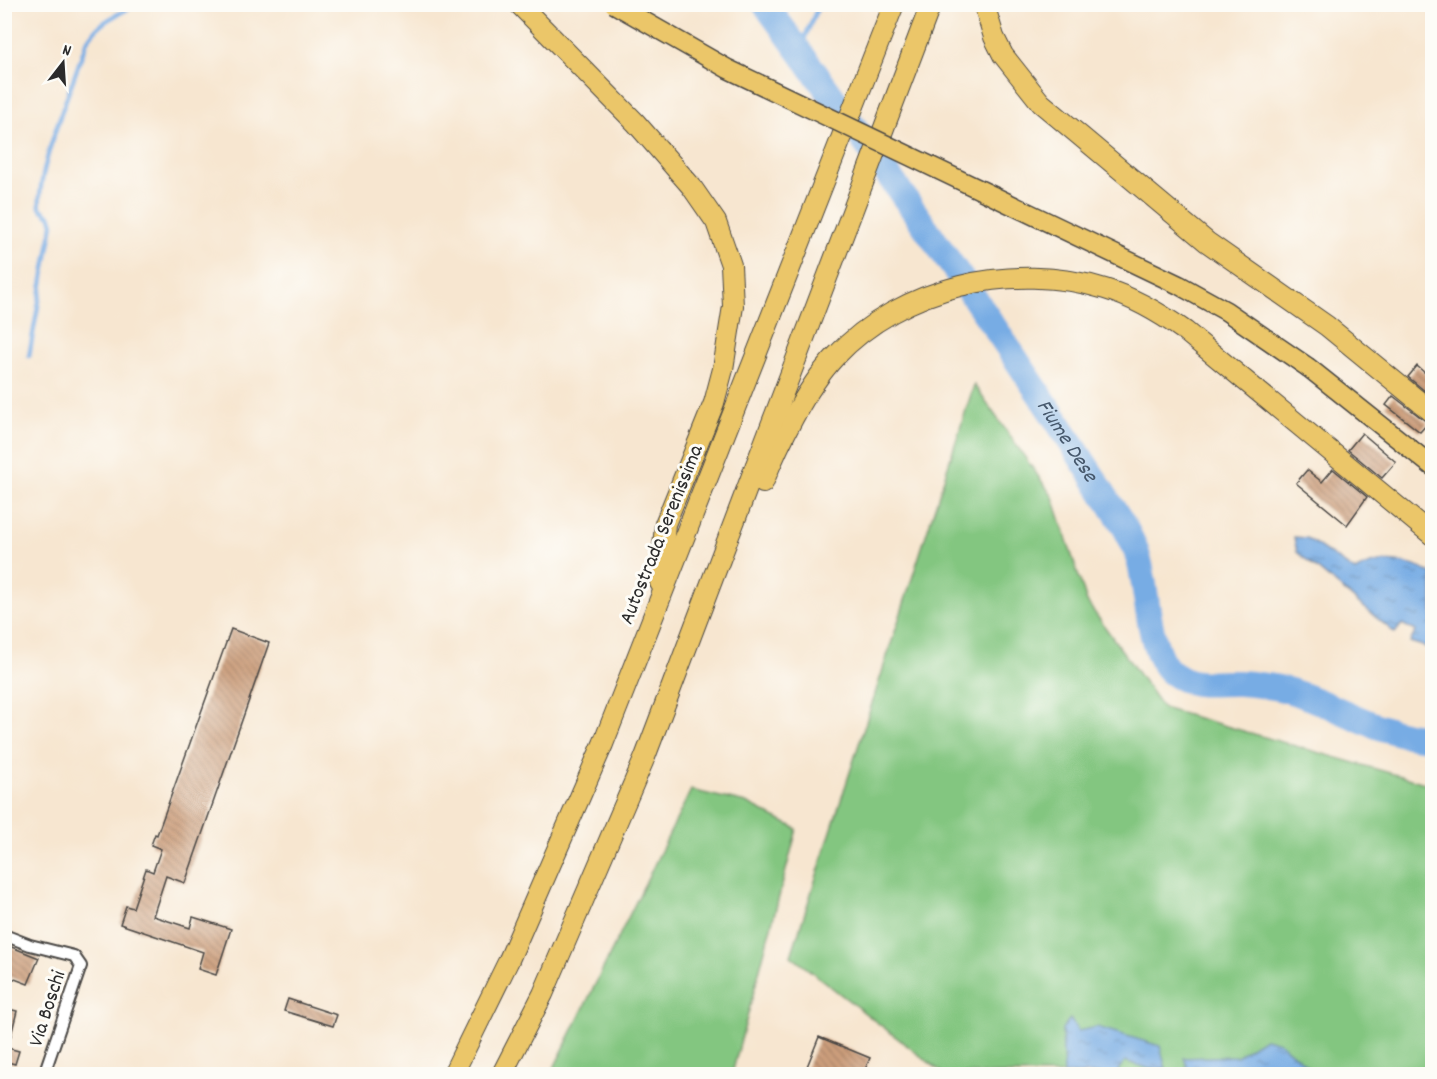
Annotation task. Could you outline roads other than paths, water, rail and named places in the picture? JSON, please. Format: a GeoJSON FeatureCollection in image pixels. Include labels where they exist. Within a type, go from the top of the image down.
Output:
{"type":"FeatureCollection","features":[{"type":"Feature","properties":{"kind":"highway"},"geometry":{"type":"LineString","coordinates":[[519,4],[636,123],[692,186],[716,222],[731,266],[733,306],[723,369],[714,403],[665,524],[658,604]]}},
{"type":"Feature","properties":{"kind":"highway","name":"Autostrada Serenissima"},"geometry":{"type":"LineString","coordinates":[[453,1074],[508,962],[556,855],[658,604],[894,4]]}},
{"type":"Feature","properties":{"kind":"highway"},"geometry":{"type":"LineString","coordinates":[[502,1074],[543,994],[591,887],[698,621],[931,4]]}},
{"type":"Feature","properties":{"kind":"highway"},"geometry":{"type":"LineString","coordinates":[[984,4],[993,37],[1002,55],[1041,103],[1207,242],[1327,326],[1432,412]]}},
{"type":"Feature","properties":{"kind":"highway"},"geometry":{"type":"LineString","coordinates":[[698,621],[730,566],[769,468],[810,389],[833,358],[866,329],[890,314],[927,297],[968,284],[1016,278],[1035,277],[1088,284],[1148,306],[1185,331],[1432,535]]}},
{"type":"Feature","properties":{"kind":"main road"},"geometry":{"type":"LineString","coordinates":[[614,4],[729,69],[1179,285],[1226,311],[1309,368],[1432,466]]}},
{"type":"Feature","properties":{"kind":"street","name":"Via Boschi"},"geometry":{"type":"LineString","coordinates":[[4,935],[30,945],[74,956],[81,966],[44,1074]]}},
{"type":"Feature","properties":{"kind":"water"},"geometry":{"type":"Polygon","coordinates":[[[1294,537],[1307,538],[1355,571],[1374,563],[1394,562],[1423,569],[1432,574],[1432,649],[1410,642],[1416,631],[1402,624],[1395,633],[1297,552],[1294,537]]]}},
{"type":"Feature","properties":{"kind":"water"},"geometry":{"type":"Polygon","coordinates":[[[1070,1019],[1078,1031],[1097,1027],[1160,1046],[1166,1069],[1150,1069],[1125,1061],[1118,1070],[1121,1074],[1064,1074],[1062,1029],[1070,1019]]]}},
{"type":"Feature","properties":{"kind":"water"},"geometry":{"type":"Polygon","coordinates":[[[1265,1038],[1279,1042],[1317,1074],[1190,1074],[1184,1058],[1237,1056],[1265,1038]]]}},
{"type":"Feature","properties":{"kind":"waterway"},"geometry":{"type":"LineString","coordinates":[[29,356],[53,224],[51,217],[40,208],[40,192],[49,150],[86,43],[108,20],[138,4]]}},
{"type":"Feature","properties":{"kind":"waterway","name":"Fiume Dese"},"geometry":{"type":"LineString","coordinates":[[765,4],[988,317],[1121,521],[1138,557],[1149,619],[1158,651],[1164,664],[1172,673],[1197,683],[1245,683],[1287,690],[1394,732],[1432,738]]}},
{"type":"Feature","properties":{"kind":"waterway"},"geometry":{"type":"LineString","coordinates":[[799,51],[817,9]]}}]}
